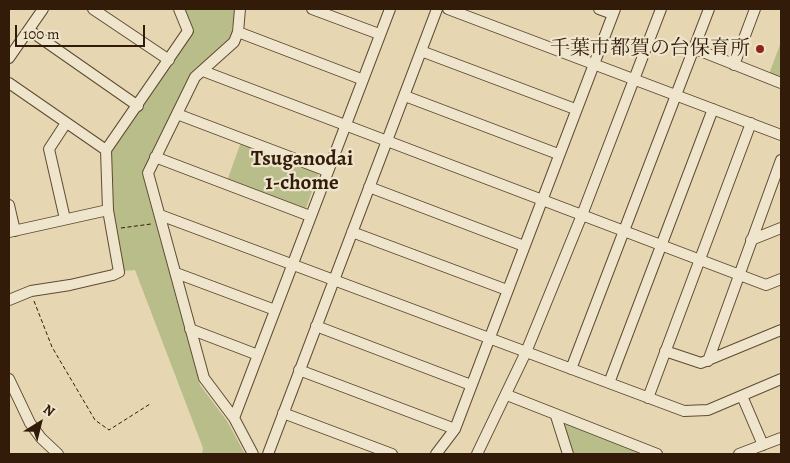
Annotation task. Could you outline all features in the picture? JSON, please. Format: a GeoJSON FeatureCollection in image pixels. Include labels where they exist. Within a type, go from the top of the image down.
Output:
{"type":"FeatureCollection","features":[{"type":"Feature","properties":{"kind":"street"},"geometry":{"type":"LineString","coordinates":[[9,58],[43,9]]}},
{"type":"Feature","properties":{"kind":"street"},"geometry":{"type":"LineString","coordinates":[[93,9],[169,60]]}},
{"type":"Feature","properties":{"kind":"street"},"geometry":{"type":"LineString","coordinates":[[9,300],[30,291],[70,285],[119,272],[110,230],[106,150],[188,31],[179,9]]}},
{"type":"Feature","properties":{"kind":"street"},"geometry":{"type":"LineString","coordinates":[[240,9],[238,32],[229,48],[195,77],[148,173],[204,378],[234,418],[253,454]]}},
{"type":"Feature","properties":{"kind":"street"},"geometry":{"type":"LineString","coordinates":[[312,9],[379,34]]}},
{"type":"Feature","properties":{"kind":"street"},"geometry":{"type":"LineString","coordinates":[[234,418],[361,79],[390,9]]}},
{"type":"Feature","properties":{"kind":"street"},"geometry":{"type":"LineString","coordinates":[[268,454],[437,9]]}},
{"type":"Feature","properties":{"kind":"street"},"geometry":{"type":"LineString","coordinates":[[448,9],[781,135]]}},
{"type":"Feature","properties":{"kind":"street"},"geometry":{"type":"LineString","coordinates":[[436,454],[455,429],[575,109],[614,11],[599,9]]}},
{"type":"Feature","properties":{"kind":"street"},"geometry":{"type":"LineString","coordinates":[[477,454],[526,352],[582,215],[660,9]]}},
{"type":"Feature","properties":{"kind":"street"},"geometry":{"type":"LineString","coordinates":[[571,369],[709,9]]}},
{"type":"Feature","properties":{"kind":"street"},"geometry":{"type":"LineString","coordinates":[[734,65],[755,9]]}},
{"type":"Feature","properties":{"kind":"street"},"geometry":{"type":"LineString","coordinates":[[29,30],[138,106]]}},
{"type":"Feature","properties":{"kind":"street"},"geometry":{"type":"LineString","coordinates":[[238,32],[361,79]]}},
{"type":"Feature","properties":{"kind":"street"},"geometry":{"type":"LineString","coordinates":[[693,48],[781,83]]}},
{"type":"Feature","properties":{"kind":"street"},"geometry":{"type":"LineString","coordinates":[[421,51],[575,109]]}},
{"type":"Feature","properties":{"kind":"street"},"geometry":{"type":"LineString","coordinates":[[203,71],[766,285],[781,279]]}},
{"type":"Feature","properties":{"kind":"street"},"geometry":{"type":"LineString","coordinates":[[9,83],[106,150]]}},
{"type":"Feature","properties":{"kind":"street"},"geometry":{"type":"LineString","coordinates":[[405,96],[558,154]]}},
{"type":"Feature","properties":{"kind":"street"},"geometry":{"type":"LineString","coordinates":[[609,383],[713,109]]}},
{"type":"Feature","properties":{"kind":"street"},"geometry":{"type":"LineString","coordinates":[[177,114],[327,171]]}},
{"type":"Feature","properties":{"kind":"street"},"geometry":{"type":"LineString","coordinates":[[65,219],[49,149],[66,123]]}},
{"type":"Feature","properties":{"kind":"street"},"geometry":{"type":"LineString","coordinates":[[648,398],[751,123]]}},
{"type":"Feature","properties":{"kind":"street"},"geometry":{"type":"LineString","coordinates":[[155,157],[310,216]]}},
{"type":"Feature","properties":{"kind":"street"},"geometry":{"type":"LineString","coordinates":[[708,361],[738,274],[781,160]]}},
{"type":"Feature","properties":{"kind":"street"},"geometry":{"type":"LineString","coordinates":[[369,187],[524,246]]}},
{"type":"Feature","properties":{"kind":"street"},"geometry":{"type":"LineString","coordinates":[[9,205],[12,232],[108,210]]}},
{"type":"Feature","properties":{"kind":"street"},"geometry":{"type":"LineString","coordinates":[[161,219],[334,279],[684,411],[708,410],[781,379]]}},
{"type":"Feature","properties":{"kind":"street"},"geometry":{"type":"LineString","coordinates":[[752,240],[781,228]]}},
{"type":"Feature","properties":{"kind":"street"},"geometry":{"type":"LineString","coordinates":[[352,232],[507,290]]}},
{"type":"Feature","properties":{"kind":"street"},"geometry":{"type":"LineString","coordinates":[[176,274],[275,310]]}},
{"type":"Feature","properties":{"kind":"street"},"geometry":{"type":"LineString","coordinates":[[316,326],[471,385]]}},
{"type":"Feature","properties":{"kind":"street"},"geometry":{"type":"LineString","coordinates":[[190,329],[258,354]]}},
{"type":"Feature","properties":{"kind":"street"},"geometry":{"type":"LineString","coordinates":[[665,350],[702,364],[781,330]]}},
{"type":"Feature","properties":{"kind":"street"},"geometry":{"type":"LineString","coordinates":[[300,370],[455,429]]}},
{"type":"Feature","properties":{"kind":"street"},"geometry":{"type":"LineString","coordinates":[[9,379],[30,423],[58,454]]}},
{"type":"Feature","properties":{"kind":"street"},"geometry":{"type":"LineString","coordinates":[[507,395],[556,416],[657,454]]}},
{"type":"Feature","properties":{"kind":"street"},"geometry":{"type":"LineString","coordinates":[[742,396],[763,445]]}},
{"type":"Feature","properties":{"kind":"street"},"geometry":{"type":"LineString","coordinates":[[283,413],[392,454]]}},
{"type":"Feature","properties":{"kind":"street"},"geometry":{"type":"LineString","coordinates":[[556,416],[568,454]]}},
{"type":"Feature","properties":{"kind":"street"},"geometry":{"type":"LineString","coordinates":[[739,454],[781,438]]}},
{"type":"Feature","properties":{"kind":"path"},"geometry":{"type":"LineString","coordinates":[[110,230],[161,219]]}},
{"type":"Feature","properties":{"kind":"path"},"geometry":{"type":"LineString","coordinates":[[30,291],[52,348],[95,420],[109,430],[150,404]]}},
{"type":"Feature","properties":{"kind":"green space"},"geometry":{"type":"Polygon","coordinates":[[[184,9],[235,9],[231,39],[192,75],[142,173],[200,385],[227,421],[245,454],[202,454],[203,448],[135,270],[122,271],[111,210],[110,152],[193,32],[184,9]]]}},
{"type":"Feature","properties":{"kind":"green space"},"geometry":{"type":"Polygon","coordinates":[[[781,42],[781,79],[769,74],[781,42]]]}},
{"type":"Feature","properties":{"kind":"green space"},"geometry":{"type":"Polygon","coordinates":[[[241,142],[319,172],[305,211],[227,181],[241,142]]]}},
{"type":"Feature","properties":{"kind":"green space"},"geometry":{"type":"Polygon","coordinates":[[[568,423],[650,454],[571,454],[562,427],[568,423]]]}},
{"type":"Feature","properties":{"kind":"place","name":"千葉市都賀の台保育所"},"geometry":{"type":"Point","coordinates":[760,49]}},
{"type":"Feature","properties":{"kind":"district","name":"Tsuganodai 1-chome"},"geometry":{"type":"Point","coordinates":[302,172]}}]}
